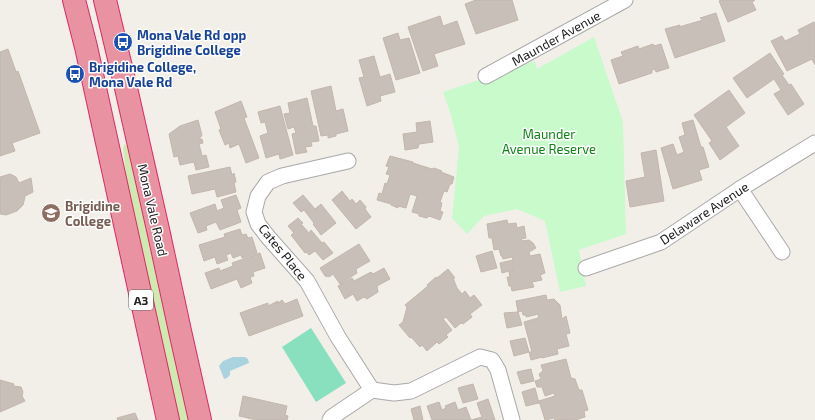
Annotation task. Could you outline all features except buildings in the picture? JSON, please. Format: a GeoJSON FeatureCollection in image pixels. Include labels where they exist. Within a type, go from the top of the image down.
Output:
{"type":"FeatureCollection","features":[{"type":"Feature","properties":{"kind":"highway","name":"A3"},"geometry":{"type":"LineString","coordinates":[[74,0],[88,55],[168,420]]}},
{"type":"Feature","properties":{"kind":"highway","name":"Mona Vale Road"},"geometry":{"type":"LineString","coordinates":[[105,0],[200,420]]}},
{"type":"Feature","properties":{"kind":"street","name":"Maunder Avenue"},"geometry":{"type":"LineString","coordinates":[[486,76],[625,0]]}},
{"type":"Feature","properties":{"kind":"street","name":"Delaware Avenue"},"geometry":{"type":"LineString","coordinates":[[586,268],[661,242],[740,189],[815,143]]}},
{"type":"Feature","properties":{"kind":"street","name":"Cates Place"},"geometry":{"type":"LineString","coordinates":[[348,161],[282,176],[268,182],[258,196],[254,212],[258,224],[307,281],[338,337],[372,390]]}},
{"type":"Feature","properties":{"kind":"street"},"geometry":{"type":"LineString","coordinates":[[740,189],[782,252]]}},
{"type":"Feature","properties":{"kind":"street"},"geometry":{"type":"LineString","coordinates":[[330,420],[332,417],[372,390],[394,393],[411,391],[480,357],[492,360],[498,370],[512,420]]}},
{"type":"Feature","properties":{"kind":"green space","name":"Maunder Avenue Reserve"},"geometry":{"type":"Polygon","coordinates":[[[594,37],[623,122],[626,234],[579,250],[586,286],[560,292],[545,221],[517,209],[484,216],[467,234],[452,218],[459,148],[451,115],[443,92],[535,61],[537,69],[594,37]]]}},
{"type":"Feature","properties":{"kind":"green space"},"geometry":{"type":"Polygon","coordinates":[[[125,144],[129,153],[188,420],[179,420],[131,204],[123,148],[125,144]]]}},
{"type":"Feature","properties":{"kind":"green space"},"geometry":{"type":"Polygon","coordinates":[[[311,328],[346,383],[316,402],[282,347],[311,328]]]}},
{"type":"Feature","properties":{"kind":"water"},"geometry":{"type":"Polygon","coordinates":[[[233,357],[245,357],[248,359],[249,363],[230,371],[230,375],[224,379],[219,366],[223,361],[233,357]]]}},
{"type":"Feature","properties":{"kind":"place","name":"Mona Vale Rd opp Brigidine College"},"geometry":{"type":"Point","coordinates":[123,42]}},
{"type":"Feature","properties":{"kind":"place","name":"Brigidine College, Mona Vale Rd"},"geometry":{"type":"Point","coordinates":[75,74]}},
{"type":"Feature","properties":{"kind":"place","name":"Brigidine College"},"geometry":{"type":"Point","coordinates":[51,213]}}]}
